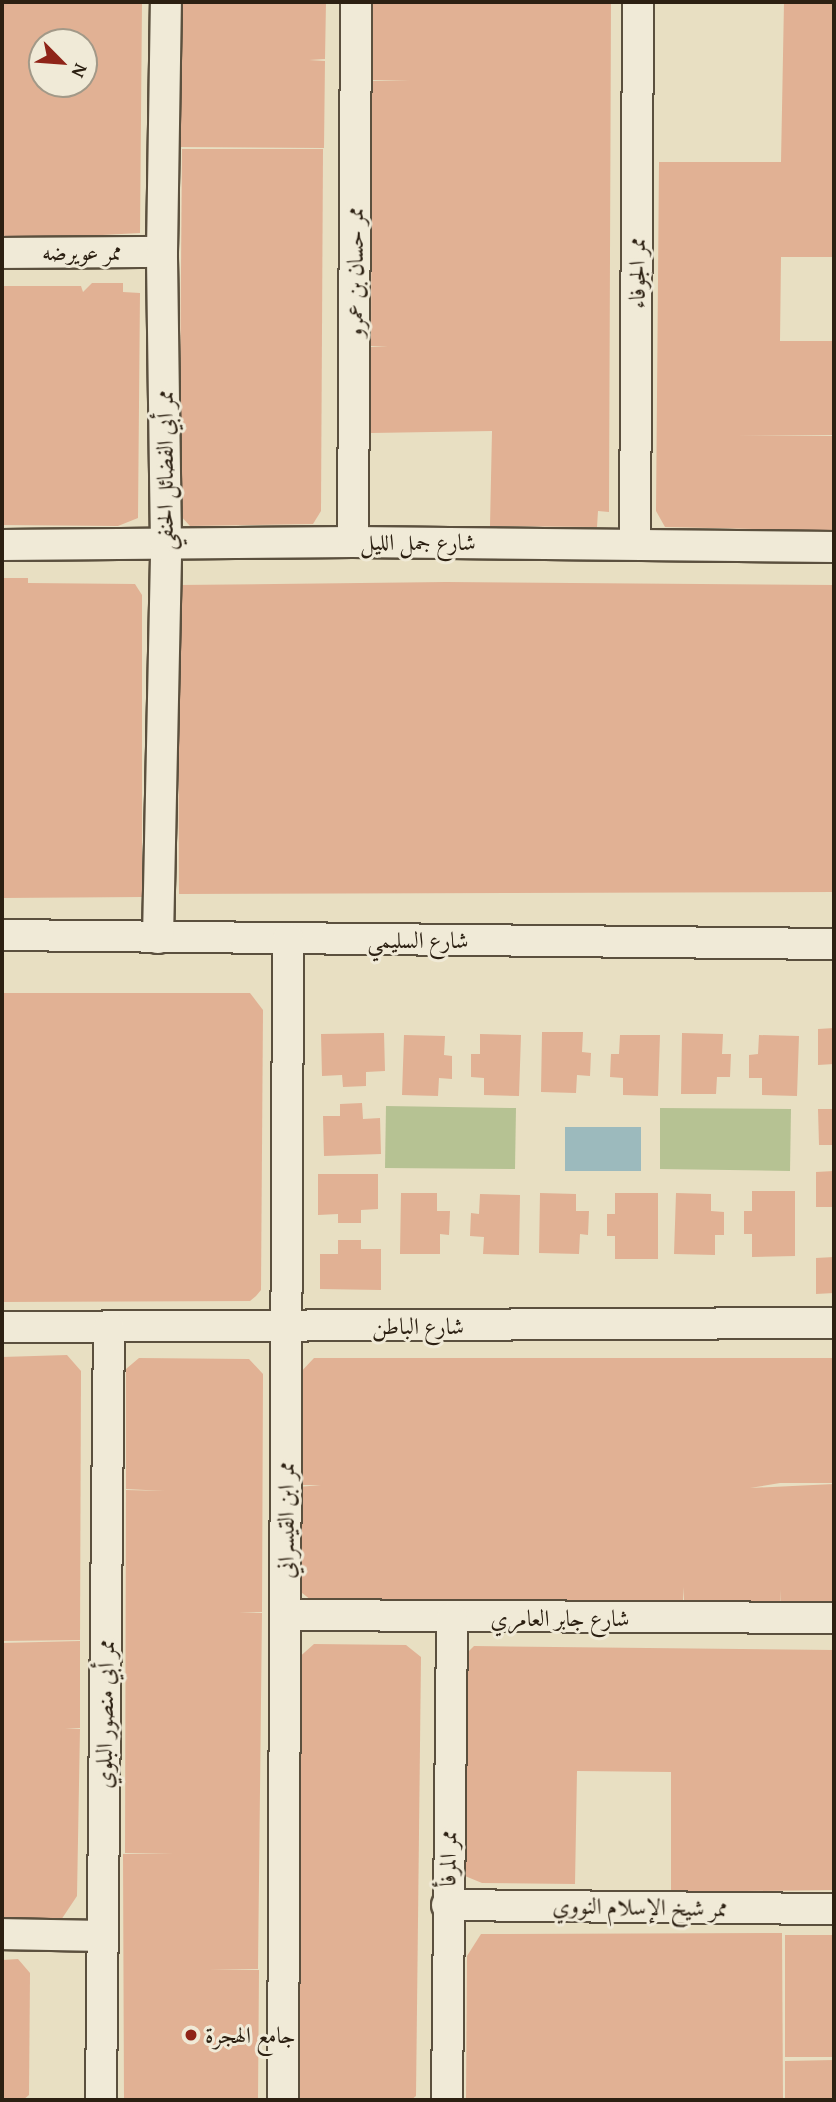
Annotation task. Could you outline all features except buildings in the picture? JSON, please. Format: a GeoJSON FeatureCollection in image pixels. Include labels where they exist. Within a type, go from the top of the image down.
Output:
{"type":"FeatureCollection","features":[{"type":"Feature","properties":{"kind":"street","name":"ممر أبي الفضائل الحنفي"},"geometry":{"type":"LineString","coordinates":[[158,938],[166,545],[162,252],[166,2]]}},
{"type":"Feature","properties":{"kind":"street","name":"ممر حسان بن عمرو"},"geometry":{"type":"LineString","coordinates":[[353,542],[356,2]]}},
{"type":"Feature","properties":{"kind":"street","name":"ممر الجوفاء"},"geometry":{"type":"LineString","coordinates":[[635,544],[638,2]]}},
{"type":"Feature","properties":{"kind":"street","name":"ممر عويرضه"},"geometry":{"type":"LineString","coordinates":[[2,253],[162,252]]}},
{"type":"Feature","properties":{"kind":"street","name":"شارع جمل الليل"},"geometry":{"type":"LineString","coordinates":[[2,545],[353,542],[834,547]]}},
{"type":"Feature","properties":{"kind":"street","name":"شارع السليمي"},"geometry":{"type":"LineString","coordinates":[[2,935],[834,944]]}},
{"type":"Feature","properties":{"kind":"street","name":"ممر ابن القيسراني"},"geometry":{"type":"LineString","coordinates":[[283,2100],[288,939]]}},
{"type":"Feature","properties":{"kind":"street","name":"شارع الباطن"},"geometry":{"type":"LineString","coordinates":[[2,1327],[286,1328],[834,1323]]}},
{"type":"Feature","properties":{"kind":"street","name":"ممر أبي منصور البلوي"},"geometry":{"type":"LineString","coordinates":[[101,2100],[109,1327]]}},
{"type":"Feature","properties":{"kind":"street","name":"شارع جابر العامري"},"geometry":{"type":"LineString","coordinates":[[285,1615],[834,1618]]}},
{"type":"Feature","properties":{"kind":"street","name":"ممر المرفأ"},"geometry":{"type":"LineString","coordinates":[[447,2100],[452,1618]]}},
{"type":"Feature","properties":{"kind":"street","name":"ممر شيخ الإسلام النووي"},"geometry":{"type":"LineString","coordinates":[[447,1905],[834,1909]]}},
{"type":"Feature","properties":{"kind":"street"},"geometry":{"type":"LineString","coordinates":[[2,1934],[102,1936]]}},
{"type":"Feature","properties":{"kind":"green space"},"geometry":{"type":"Polygon","coordinates":[[[386,1106],[516,1108],[515,1169],[385,1168],[386,1106]]]}},
{"type":"Feature","properties":{"kind":"green space"},"geometry":{"type":"Polygon","coordinates":[[[660,1108],[791,1109],[790,1171],[660,1169],[660,1108]]]}},
{"type":"Feature","properties":{"kind":"water"},"geometry":{"type":"Polygon","coordinates":[[[565,1127],[641,1127],[641,1171],[565,1171],[565,1127]]]}},
{"type":"Feature","properties":{"kind":"place","name":"جامع الهجرة"},"geometry":{"type":"Point","coordinates":[191,2035]}}]}
